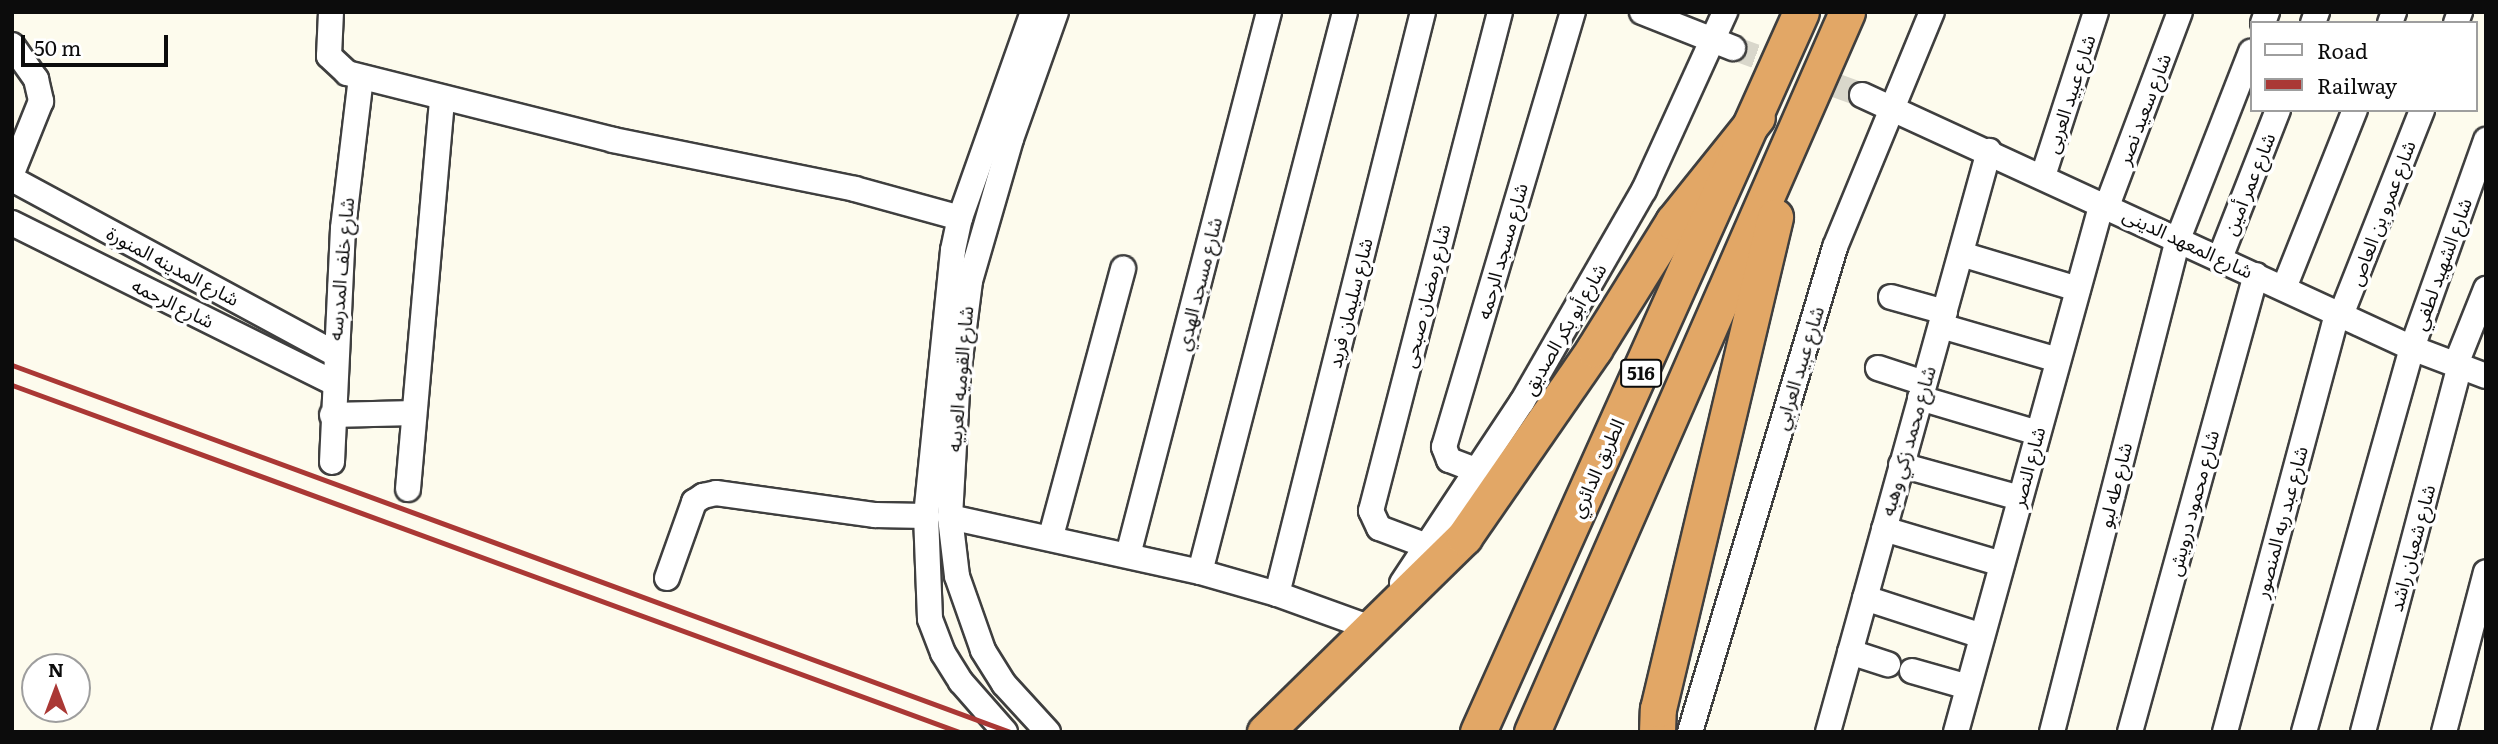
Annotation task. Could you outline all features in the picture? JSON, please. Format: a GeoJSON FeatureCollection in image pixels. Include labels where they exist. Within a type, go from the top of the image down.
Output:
{"type":"FeatureCollection","features":[{"type":"Feature","properties":{"kind":"highway","name":"الطريق الدائري"},"geometry":{"type":"LineString","coordinates":[[1478,732],[1757,117],[1801,12]]}},
{"type":"Feature","properties":{"kind":"highway","name":"516"},"geometry":{"type":"LineString","coordinates":[[1532,732],[1847,12]]}},
{"type":"Feature","properties":{"kind":"highway"},"geometry":{"type":"LineString","coordinates":[[1657,732],[1658,709],[1734,404],[1758,283],[1804,108]]}},
{"type":"Feature","properties":{"kind":"highway"},"geometry":{"type":"LineString","coordinates":[[1265,732],[1464,537],[1594,349],[1673,222],[1757,117]]}},
{"type":"Feature","properties":{"kind":"street"},"geometry":{"type":"LineString","coordinates":[[331,12],[329,56],[336,66],[360,77],[613,140],[855,190],[960,218]]}},
{"type":"Feature","properties":{"kind":"street","name":"شارع القوميه العربيه"},"geometry":{"type":"LineString","coordinates":[[1005,732],[961,682],[943,653],[930,619],[938,517],[948,281],[960,218],[1033,12]]}},
{"type":"Feature","properties":{"kind":"street","name":"شارع القوميه العربيه"},"geometry":{"type":"LineString","coordinates":[[1048,732],[1004,684],[983,650],[938,517],[970,281],[1011,139],[1056,12]]}},
{"type":"Feature","properties":{"kind":"street","name":"شارع مسجد الهدي"},"geometry":{"type":"LineString","coordinates":[[1128,555],[1269,12]]}},
{"type":"Feature","properties":{"kind":"street"},"geometry":{"type":"LineString","coordinates":[[1200,572],[1345,12]]}},
{"type":"Feature","properties":{"kind":"street","name":"شارع سليمان فريد"},"geometry":{"type":"LineString","coordinates":[[1277,594],[1423,12]]}},
{"type":"Feature","properties":{"kind":"street","name":"شارع رمضان صبحى"},"geometry":{"type":"LineString","coordinates":[[1427,546],[1379,528],[1371,511],[1500,12]]}},
{"type":"Feature","properties":{"kind":"street","name":"شارع مسجد الرحمه"},"geometry":{"type":"LineString","coordinates":[[1478,471],[1449,460],[1444,447],[1573,12]]}},
{"type":"Feature","properties":{"kind":"street"},"geometry":{"type":"LineString","coordinates":[[1642,12],[1723,44]]}},
{"type":"Feature","properties":{"kind":"street","name":"شارع أبو بكر الصديق"},"geometry":{"type":"LineString","coordinates":[[1371,628],[1478,471],[1644,190],[1723,44],[1725,12]]}},
{"type":"Feature","properties":{"kind":"street","name":"شارع عبيد العرابي"},"geometry":{"type":"LineString","coordinates":[[1690,732],[1835,247],[1932,12]]}},
{"type":"Feature","properties":{"kind":"street","name":"شارع عبيد العربى"},"geometry":{"type":"LineString","coordinates":[[2043,176],[2096,12]]}},
{"type":"Feature","properties":{"kind":"street","name":"شارع سعيد نصر"},"geometry":{"type":"LineString","coordinates":[[2105,205],[2180,12]]}},
{"type":"Feature","properties":{"kind":"street"},"geometry":{"type":"LineString","coordinates":[[12,45],[36,79],[41,101],[12,173]]}},
{"type":"Feature","properties":{"kind":"street","name":"شارع طه لبو"},"geometry":{"type":"LineString","coordinates":[[2052,732],[2178,239],[2250,55]]}},
{"type":"Feature","properties":{"kind":"street","name":"شارع خلف المدرسه"},"geometry":{"type":"LineString","coordinates":[[332,462],[334,353],[360,77]]}},
{"type":"Feature","properties":{"kind":"street","name":"شارع المعهد الدينى"},"geometry":{"type":"LineString","coordinates":[[1861,95],[1892,106],[2412,348],[2486,376]]}},
{"type":"Feature","properties":{"kind":"street"},"geometry":{"type":"LineString","coordinates":[[408,489],[442,98]]}},
{"type":"Feature","properties":{"kind":"street","name":"شارع عمر أمين"},"geometry":{"type":"LineString","coordinates":[[2220,258],[2277,112]]}},
{"type":"Feature","properties":{"kind":"street"},"geometry":{"type":"LineString","coordinates":[[2284,288],[2354,112]]}},
{"type":"Feature","properties":{"kind":"street","name":"شارع عمرو بن العاص"},"geometry":{"type":"LineString","coordinates":[[2339,314],[2421,112]]}},
{"type":"Feature","properties":{"kind":"street","name":"شارع الشهيد لطفي"},"geometry":{"type":"LineString","coordinates":[[2304,732],[2412,348],[2486,140]]}},
{"type":"Feature","properties":{"kind":"street","name":"شارع محمد زكي وهبه"},"geometry":{"type":"LineString","coordinates":[[1828,732],[1989,151]]}},
{"type":"Feature","properties":{"kind":"street","name":"شارع المدينه المنورة"},"geometry":{"type":"LineString","coordinates":[[12,179],[334,353]]}},
{"type":"Feature","properties":{"kind":"street","name":"شارع النصر"},"geometry":{"type":"LineString","coordinates":[[1956,732],[2078,289],[2105,205]]}},
{"type":"Feature","properties":{"kind":"street","name":"شارع الرحمه"},"geometry":{"type":"LineString","coordinates":[[12,223],[333,382]]}},
{"type":"Feature","properties":{"kind":"street"},"geometry":{"type":"LineString","coordinates":[[1961,254],[2078,289]]}},
{"type":"Feature","properties":{"kind":"street"},"geometry":{"type":"LineString","coordinates":[[1051,536],[1123,269]]}},
{"type":"Feature","properties":{"kind":"street","name":"شارع محمود درويش"},"geometry":{"type":"LineString","coordinates":[[2130,732],[2256,275]]}},
{"type":"Feature","properties":{"kind":"street","name":"شارع شعبان راشد"},"geometry":{"type":"LineString","coordinates":[[2363,732],[2458,364],[2486,289]]}},
{"type":"Feature","properties":{"kind":"street"},"geometry":{"type":"LineString","coordinates":[[1891,297],[1942,319],[2058,360]]}},
{"type":"Feature","properties":{"kind":"street","name":"شارع عبد ربه المنصور"},"geometry":{"type":"LineString","coordinates":[[2225,732],[2339,314]]}},
{"type":"Feature","properties":{"kind":"street"},"geometry":{"type":"LineString","coordinates":[[1878,368],[1922,390],[2038,433]]}},
{"type":"Feature","properties":{"kind":"street"},"geometry":{"type":"LineString","coordinates":[[332,415],[414,413]]}},
{"type":"Feature","properties":{"kind":"street"},"geometry":{"type":"LineString","coordinates":[[1902,465],[2020,498]]}},
{"type":"Feature","properties":{"kind":"street"},"geometry":{"type":"LineString","coordinates":[[667,578],[694,502],[716,493],[875,515],[938,517],[1051,536],[1200,572],[1277,594],[1371,628]]}},
{"type":"Feature","properties":{"kind":"street"},"geometry":{"type":"LineString","coordinates":[[1884,529],[2002,564]]}},
{"type":"Feature","properties":{"kind":"street"},"geometry":{"type":"LineString","coordinates":[[2444,732],[2486,572]]}},
{"type":"Feature","properties":{"kind":"street"},"geometry":{"type":"LineString","coordinates":[[1865,598],[1982,636]]}},
{"type":"Feature","properties":{"kind":"street"},"geometry":{"type":"LineString","coordinates":[[1850,652],[1888,664]]}},
{"type":"Feature","properties":{"kind":"street"},"geometry":{"type":"LineString","coordinates":[[1912,671],[1968,687]]}},
{"type":"Feature","properties":{"kind":"tunnel"},"geometry":{"type":"LineString","coordinates":[[1733,48],[1862,95]]}},
{"type":"Feature","properties":{"kind":"railway"},"geometry":{"type":"LineString","coordinates":[[12,365],[1010,732]]}},
{"type":"Feature","properties":{"kind":"railway"},"geometry":{"type":"LineString","coordinates":[[12,385],[959,732]]}}]}
